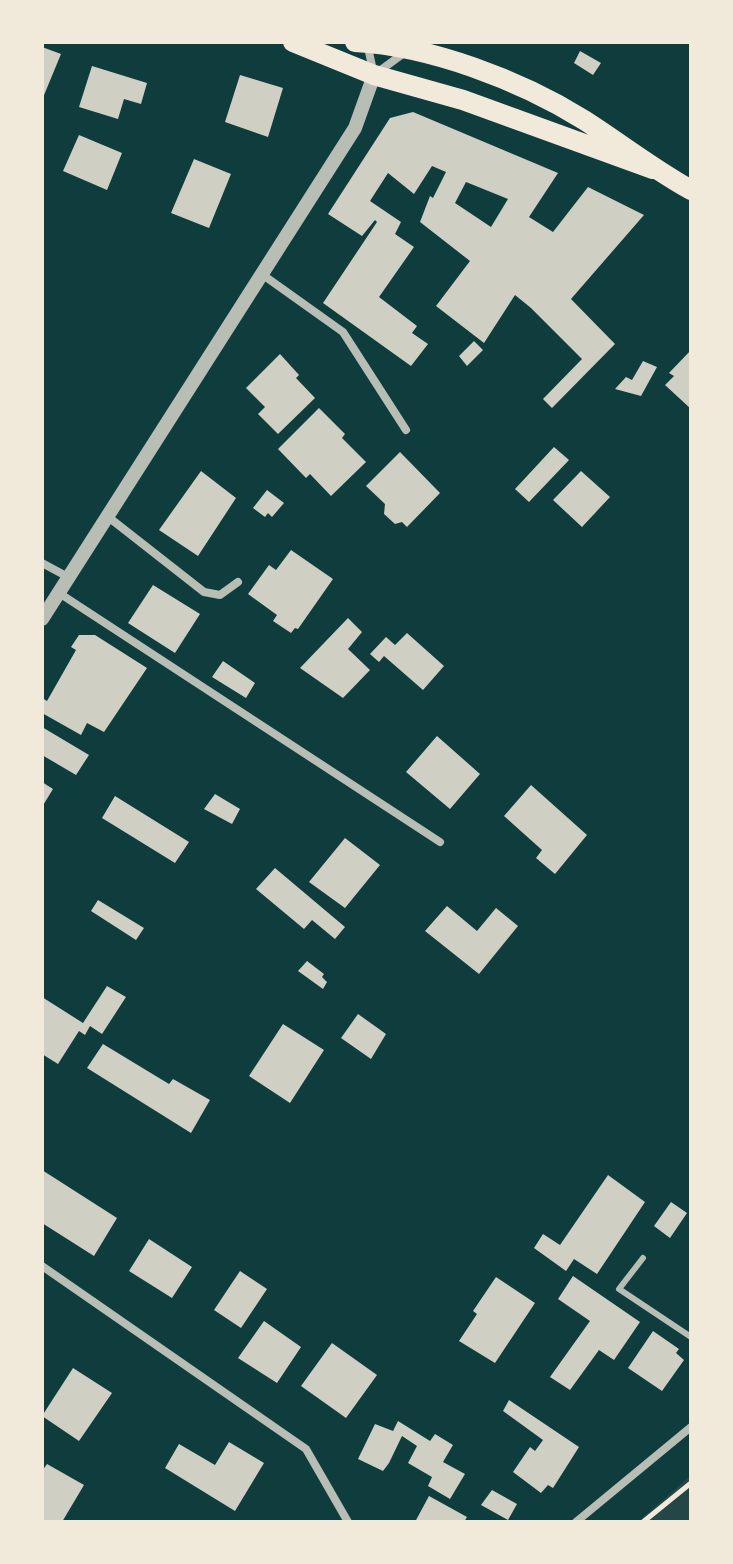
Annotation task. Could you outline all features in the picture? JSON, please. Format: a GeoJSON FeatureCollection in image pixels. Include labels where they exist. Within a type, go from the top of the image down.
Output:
{"type":"FeatureCollection","features":[{"type":"Feature","properties":{"kind":"main road"},"geometry":{"type":"LineString","coordinates":[[293,42],[374,75],[463,100],[653,169]]}},
{"type":"Feature","properties":{"kind":"main road"},"geometry":{"type":"LineString","coordinates":[[355,42],[413,44],[523,86],[584,120],[653,169],[691,190]]}},
{"type":"Feature","properties":{"kind":"street"},"geometry":{"type":"LineString","coordinates":[[42,619],[355,128],[374,75],[367,42]]}},
{"type":"Feature","properties":{"kind":"street"},"geometry":{"type":"LineString","coordinates":[[374,75],[413,44]]}},
{"type":"Feature","properties":{"kind":"street"},"geometry":{"type":"LineString","coordinates":[[263,275],[343,332],[406,430]]}},
{"type":"Feature","properties":{"kind":"street"},"geometry":{"type":"LineString","coordinates":[[107,516],[204,592],[220,595],[238,582]]}},
{"type":"Feature","properties":{"kind":"street"},"geometry":{"type":"LineString","coordinates":[[42,563],[68,577]]}},
{"type":"Feature","properties":{"kind":"street"},"geometry":{"type":"LineString","coordinates":[[59,593],[440,842]]}},
{"type":"Feature","properties":{"kind":"street"},"geometry":{"type":"LineString","coordinates":[[42,1266],[306,1449],[348,1522]]}},
{"type":"Feature","properties":{"kind":"street"},"geometry":{"type":"LineString","coordinates":[[576,1522],[691,1427]]}},
{"type":"Feature","properties":{"kind":"lane"},"geometry":{"type":"LineString","coordinates":[[643,1258],[619,1289],[691,1337]]}},
{"type":"Feature","properties":{"kind":"path"},"geometry":{"type":"LineString","coordinates":[[643,1522],[691,1483]]}},
{"type":"Feature","properties":{"kind":"shaded area"},"geometry":{"type":"Polygon","coordinates":[[[691,1475],[691,1522],[638,1522],[691,1475]]]}},
{"type":"Feature","properties":{"kind":"building"},"geometry":{"type":"Polygon","coordinates":[[[42,47],[61,54],[42,100],[42,47]]]}},
{"type":"Feature","properties":{"kind":"building"},"geometry":{"type":"Polygon","coordinates":[[[580,51],[601,63],[593,75],[574,63],[580,51]]]}},
{"type":"Feature","properties":{"kind":"building"},"geometry":{"type":"Polygon","coordinates":[[[92,66],[147,83],[141,104],[124,99],[118,119],[79,107],[92,66]]]}},
{"type":"Feature","properties":{"kind":"building"},"geometry":{"type":"Polygon","coordinates":[[[240,75],[283,88],[268,137],[225,122],[240,75]]]}},
{"type":"Feature","properties":{"kind":"building"},"geometry":{"type":"Polygon","coordinates":[[[413,112],[558,173],[529,217],[553,232],[588,187],[644,215],[571,299],[615,344],[552,408],[543,399],[582,359],[531,308],[515,295],[484,343],[436,306],[470,261],[420,222],[430,196],[433,198],[446,172],[432,166],[414,194],[388,173],[370,201],[401,222],[395,234],[414,247],[379,297],[417,326],[412,333],[428,344],[411,366],[323,303],[377,222],[375,220],[362,236],[328,214],[390,118],[413,112]],[[466,182],[455,203],[491,227],[508,199],[466,182]]]}},
{"type":"Feature","properties":{"kind":"building"},"geometry":{"type":"Polygon","coordinates":[[[79,135],[122,153],[107,190],[63,171],[79,135]]]}},
{"type":"Feature","properties":{"kind":"building"},"geometry":{"type":"Polygon","coordinates":[[[194,159],[231,174],[209,228],[171,213],[194,159]]]}},
{"type":"Feature","properties":{"kind":"building"},"geometry":{"type":"Polygon","coordinates":[[[474,341],[483,350],[467,366],[459,356],[474,341]]]}},
{"type":"Feature","properties":{"kind":"building"},"geometry":{"type":"Polygon","coordinates":[[[691,350],[691,409],[665,385],[674,376],[669,373],[691,350]]]}},
{"type":"Feature","properties":{"kind":"building"},"geometry":{"type":"Polygon","coordinates":[[[280,354],[299,375],[296,378],[315,398],[278,434],[258,414],[265,407],[246,388],[280,354]]]}},
{"type":"Feature","properties":{"kind":"building"},"geometry":{"type":"Polygon","coordinates":[[[643,361],[657,367],[641,396],[615,389],[626,377],[632,380],[643,361]]]}},
{"type":"Feature","properties":{"kind":"building"},"geometry":{"type":"Polygon","coordinates":[[[319,408],[345,434],[342,438],[366,462],[331,496],[310,474],[306,478],[278,449],[319,408]]]}},
{"type":"Feature","properties":{"kind":"building"},"geometry":{"type":"Polygon","coordinates":[[[554,447],[569,460],[529,502],[515,489],[554,447]]]}},
{"type":"Feature","properties":{"kind":"building"},"geometry":{"type":"Polygon","coordinates":[[[400,452],[440,493],[407,527],[402,522],[395,524],[384,514],[385,504],[366,486],[400,452]]]}},
{"type":"Feature","properties":{"kind":"building"},"geometry":{"type":"Polygon","coordinates":[[[201,471],[236,498],[198,556],[159,530],[201,471]]]}},
{"type":"Feature","properties":{"kind":"building"},"geometry":{"type":"Polygon","coordinates":[[[581,471],[610,497],[582,527],[553,500],[581,471]]]}},
{"type":"Feature","properties":{"kind":"building"},"geometry":{"type":"Polygon","coordinates":[[[267,490],[284,503],[272,517],[268,513],[265,517],[253,508],[267,490]]]}},
{"type":"Feature","properties":{"kind":"building"},"geometry":{"type":"Polygon","coordinates":[[[291,550],[333,579],[298,629],[291,633],[273,621],[277,615],[248,594],[269,565],[276,570],[291,550]]]}},
{"type":"Feature","properties":{"kind":"building"},"geometry":{"type":"Polygon","coordinates":[[[153,585],[200,614],[175,653],[128,623],[153,585]]]}},
{"type":"Feature","properties":{"kind":"building"},"geometry":{"type":"Polygon","coordinates":[[[348,618],[362,632],[348,649],[370,670],[343,698],[300,668],[348,618]]]}},
{"type":"Feature","properties":{"kind":"building"},"geometry":{"type":"Polygon","coordinates":[[[407,633],[444,666],[423,690],[384,656],[379,662],[370,654],[386,637],[395,645],[407,633]]]}},
{"type":"Feature","properties":{"kind":"building"},"geometry":{"type":"Polygon","coordinates":[[[79,635],[95,635],[147,668],[104,732],[87,723],[81,735],[42,713],[42,698],[47,701],[76,650],[71,647],[79,635]]]}},
{"type":"Feature","properties":{"kind":"building"},"geometry":{"type":"Polygon","coordinates":[[[223,661],[255,683],[246,698],[212,677],[223,661]]]}},
{"type":"Feature","properties":{"kind":"building"},"geometry":{"type":"Polygon","coordinates":[[[42,727],[89,755],[76,775],[42,755],[42,727]]]}},
{"type":"Feature","properties":{"kind":"building"},"geometry":{"type":"Polygon","coordinates":[[[437,736],[480,774],[450,809],[406,772],[437,736]]]}},
{"type":"Feature","properties":{"kind":"building"},"geometry":{"type":"Polygon","coordinates":[[[42,782],[53,789],[42,807],[42,782]]]}},
{"type":"Feature","properties":{"kind":"building"},"geometry":{"type":"Polygon","coordinates":[[[531,785],[587,835],[555,874],[536,858],[542,850],[504,816],[531,785]]]}},
{"type":"Feature","properties":{"kind":"building"},"geometry":{"type":"Polygon","coordinates":[[[215,794],[240,809],[232,824],[204,809],[215,794]]]}},
{"type":"Feature","properties":{"kind":"building"},"geometry":{"type":"Polygon","coordinates":[[[115,796],[189,842],[175,863],[102,818],[115,796]]]}},
{"type":"Feature","properties":{"kind":"building"},"geometry":{"type":"Polygon","coordinates":[[[345,838],[380,865],[345,908],[309,882],[345,838]]]}},
{"type":"Feature","properties":{"kind":"building"},"geometry":{"type":"Polygon","coordinates":[[[275,868],[345,927],[335,939],[312,920],[304,929],[256,889],[275,868]]]}},
{"type":"Feature","properties":{"kind":"building"},"geometry":{"type":"Polygon","coordinates":[[[98,900],[144,928],[136,940],[91,911],[98,900]]]}},
{"type":"Feature","properties":{"kind":"building"},"geometry":{"type":"Polygon","coordinates":[[[447,906],[477,931],[496,908],[518,926],[479,974],[425,931],[447,906]]]}},
{"type":"Feature","properties":{"kind":"building"},"geometry":{"type":"Polygon","coordinates":[[[307,961],[324,974],[322,977],[327,982],[323,989],[298,971],[307,961]]]}},
{"type":"Feature","properties":{"kind":"building"},"geometry":{"type":"Polygon","coordinates":[[[107,986],[126,997],[102,1034],[90,1026],[85,1035],[79,1031],[58,1064],[42,1054],[42,997],[83,1023],[107,986]]]}},
{"type":"Feature","properties":{"kind":"building"},"geometry":{"type":"Polygon","coordinates":[[[358,1014],[386,1034],[371,1059],[341,1038],[358,1014]]]}},
{"type":"Feature","properties":{"kind":"building"},"geometry":{"type":"Polygon","coordinates":[[[283,1024],[324,1050],[290,1103],[249,1076],[283,1024]]]}},
{"type":"Feature","properties":{"kind":"building"},"geometry":{"type":"Polygon","coordinates":[[[103,1044],[169,1084],[173,1079],[210,1100],[191,1133],[87,1068],[103,1044]]]}},
{"type":"Feature","properties":{"kind":"building"},"geometry":{"type":"Polygon","coordinates":[[[42,1170],[117,1218],[94,1256],[42,1223],[42,1170]]]}},
{"type":"Feature","properties":{"kind":"building"},"geometry":{"type":"Polygon","coordinates":[[[608,1175],[645,1202],[597,1274],[574,1259],[566,1271],[534,1248],[543,1234],[560,1245],[608,1175]]]}},
{"type":"Feature","properties":{"kind":"building"},"geometry":{"type":"Polygon","coordinates":[[[671,1202],[687,1213],[670,1238],[654,1226],[671,1202]]]}},
{"type":"Feature","properties":{"kind":"building"},"geometry":{"type":"Polygon","coordinates":[[[149,1239],[192,1267],[172,1298],[129,1271],[149,1239]]]}},
{"type":"Feature","properties":{"kind":"building"},"geometry":{"type":"Polygon","coordinates":[[[240,1271],[267,1289],[241,1328],[214,1310],[240,1271]]]}},
{"type":"Feature","properties":{"kind":"building"},"geometry":{"type":"Polygon","coordinates":[[[573,1276],[640,1322],[614,1360],[599,1350],[570,1390],[550,1377],[590,1321],[558,1299],[573,1276]]]}},
{"type":"Feature","properties":{"kind":"building"},"geometry":{"type":"Polygon","coordinates":[[[496,1277],[535,1303],[495,1363],[459,1341],[477,1314],[473,1311],[496,1277]]]}},
{"type":"Feature","properties":{"kind":"building"},"geometry":{"type":"Polygon","coordinates":[[[264,1321],[301,1347],[277,1383],[238,1358],[264,1321]]]}},
{"type":"Feature","properties":{"kind":"building"},"geometry":{"type":"Polygon","coordinates":[[[653,1331],[679,1349],[676,1353],[684,1360],[662,1391],[628,1368],[653,1331]]]}},
{"type":"Feature","properties":{"kind":"building"},"geometry":{"type":"Polygon","coordinates":[[[332,1343],[377,1375],[346,1418],[301,1386],[332,1343]]]}},
{"type":"Feature","properties":{"kind":"building"},"geometry":{"type":"Polygon","coordinates":[[[73,1368],[112,1393],[79,1441],[42,1416],[73,1368]]]}},
{"type":"Feature","properties":{"kind":"building"},"geometry":{"type":"Polygon","coordinates":[[[509,1400],[579,1447],[553,1488],[548,1485],[541,1493],[513,1472],[530,1447],[535,1451],[543,1440],[503,1411],[509,1400]]]}},
{"type":"Feature","properties":{"kind":"building"},"geometry":{"type":"Polygon","coordinates":[[[398,1421],[430,1441],[435,1434],[453,1445],[443,1462],[465,1474],[450,1499],[428,1486],[432,1477],[408,1463],[417,1446],[402,1436],[383,1471],[358,1459],[375,1424],[393,1431],[398,1421]]]}},
{"type":"Feature","properties":{"kind":"building"},"geometry":{"type":"Polygon","coordinates":[[[229,1442],[264,1463],[235,1511],[165,1468],[179,1444],[215,1465],[229,1442]]]}},
{"type":"Feature","properties":{"kind":"building"},"geometry":{"type":"Polygon","coordinates":[[[47,1464],[84,1485],[62,1522],[42,1522],[42,1471],[47,1464]]]}},
{"type":"Feature","properties":{"kind":"building"},"geometry":{"type":"Polygon","coordinates":[[[492,1490],[517,1504],[508,1520],[481,1505],[492,1490]]]}},
{"type":"Feature","properties":{"kind":"building"},"geometry":{"type":"Polygon","coordinates":[[[429,1496],[467,1517],[464,1522],[415,1522],[429,1496]]]}}]}
